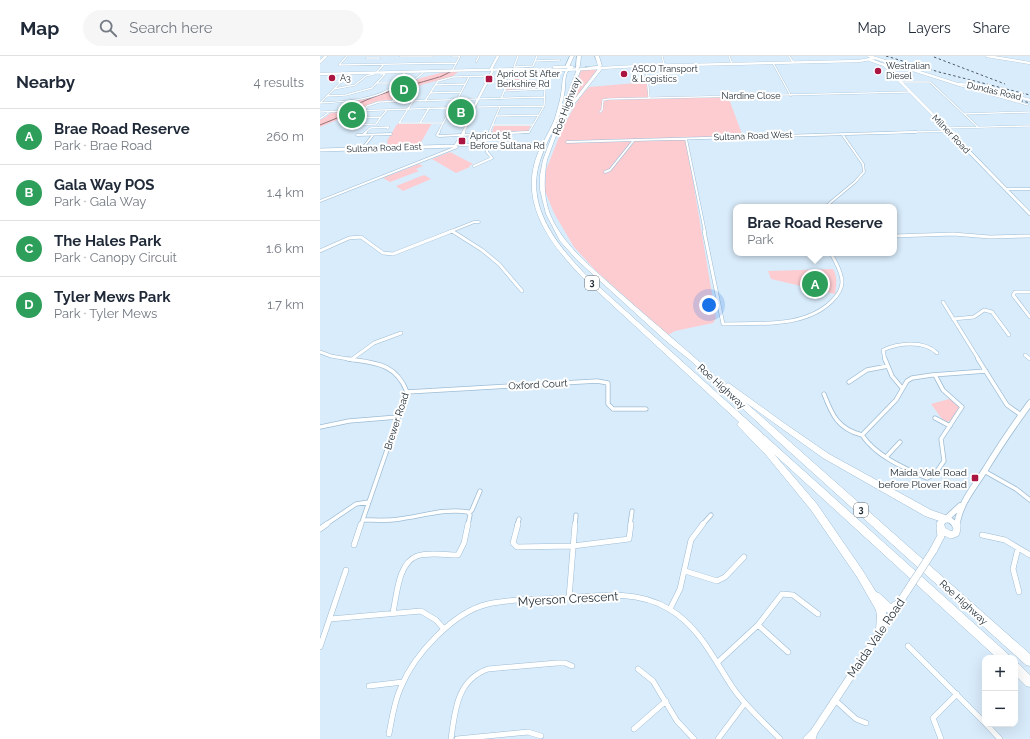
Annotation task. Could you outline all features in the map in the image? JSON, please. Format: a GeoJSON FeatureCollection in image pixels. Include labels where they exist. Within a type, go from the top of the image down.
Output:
{"type":"FeatureCollection","features":[{"type":"Feature","properties":{"kind":"highway"},"geometry":{"type":"LineString","coordinates":[[557,122],[563,94],[565,74],[572,56]]}},
{"type":"Feature","properties":{"kind":"highway","name":"Roe Highway"},"geometry":{"type":"LineString","coordinates":[[580,56],[557,122],[542,175],[543,199],[552,223],[570,250],[591,271],[693,359],[783,441],[1030,660]]}},
{"type":"Feature","properties":{"kind":"highway"},"geometry":{"type":"LineString","coordinates":[[598,58],[610,66]]}},
{"type":"Feature","properties":{"kind":"highway"},"geometry":{"type":"LineString","coordinates":[[557,122],[600,68],[598,58]]}},
{"type":"Feature","properties":{"kind":"highway"},"geometry":{"type":"LineString","coordinates":[[567,67],[577,68]]}},
{"type":"Feature","properties":{"kind":"highway"},"geometry":{"type":"LineString","coordinates":[[588,67],[600,68]]}},
{"type":"Feature","properties":{"kind":"highway"},"geometry":{"type":"LineString","coordinates":[[593,68],[600,68]]}},
{"type":"Feature","properties":{"kind":"highway"},"geometry":{"type":"LineString","coordinates":[[559,70],[563,71],[565,74]]}},
{"type":"Feature","properties":{"kind":"highway","name":"Roe Highway"},"geometry":{"type":"LineString","coordinates":[[557,122],[540,153],[534,182],[536,200],[541,218],[549,234],[564,255],[585,277],[1001,655]]}},
{"type":"Feature","properties":{"kind":"highway"},"geometry":{"type":"LineString","coordinates":[[693,359],[781,425],[826,456],[928,513],[946,519]]}},
{"type":"Feature","properties":{"kind":"highway"},"geometry":{"type":"LineString","coordinates":[[714,394],[769,453],[814,507],[868,586],[888,609],[892,609],[898,604]]}},
{"type":"Feature","properties":{"kind":"highway"},"geometry":{"type":"LineString","coordinates":[[868,586],[881,612],[881,630]]}},
{"type":"Feature","properties":{"kind":"highway"},"geometry":{"type":"LineString","coordinates":[[1018,671],[1030,682]]}},
{"type":"Feature","properties":{"kind":"main road"},"geometry":{"type":"LineString","coordinates":[[320,62],[326,56]]}},
{"type":"Feature","properties":{"kind":"main road"},"geometry":{"type":"LineString","coordinates":[[457,146],[498,56]]}},
{"type":"Feature","properties":{"kind":"main road"},"geometry":{"type":"LineString","coordinates":[[987,56],[1029,62]]}},
{"type":"Feature","properties":{"kind":"main road"},"geometry":{"type":"LineString","coordinates":[[994,56],[1029,62]]}},
{"type":"Feature","properties":{"kind":"main road"},"geometry":{"type":"LineString","coordinates":[[600,68],[610,66],[773,63],[869,58]]}},
{"type":"Feature","properties":{"kind":"main road","name":"Dundas Road"},"geometry":{"type":"LineString","coordinates":[[869,58],[874,58],[957,84],[972,85],[1030,100]]}},
{"type":"Feature","properties":{"kind":"main road","name":"Milner Road"},"geometry":{"type":"LineString","coordinates":[[869,58],[883,64],[1030,214]]}},
{"type":"Feature","properties":{"kind":"main road"},"geometry":{"type":"LineString","coordinates":[[600,68],[610,66]]}},
{"type":"Feature","properties":{"kind":"main road"},"geometry":{"type":"LineString","coordinates":[[492,69],[559,70],[567,67]]}},
{"type":"Feature","properties":{"kind":"main road"},"geometry":{"type":"LineString","coordinates":[[320,74],[567,67]]}},
{"type":"Feature","properties":{"kind":"main road"},"geometry":{"type":"LineString","coordinates":[[577,68],[593,68]]}},
{"type":"Feature","properties":{"kind":"main road","name":"Sultana Road East"},"geometry":{"type":"LineString","coordinates":[[320,150],[457,146]]}},
{"type":"Feature","properties":{"kind":"main road"},"geometry":{"type":"LineString","coordinates":[[956,531],[945,533],[940,526],[940,522],[956,511],[968,496],[1030,403]]}},
{"type":"Feature","properties":{"kind":"main road"},"geometry":{"type":"LineString","coordinates":[[956,531],[958,516],[968,496]]}},
{"type":"Feature","properties":{"kind":"main road"},"geometry":{"type":"LineString","coordinates":[[946,519],[954,523],[956,531]]}},
{"type":"Feature","properties":{"kind":"main road","name":"Maida Vale Road"},"geometry":{"type":"LineString","coordinates":[[807,739],[813,736],[937,545],[941,536],[940,526]]}},
{"type":"Feature","properties":{"kind":"main road","name":"Maida Vale Road"},"geometry":{"type":"LineString","coordinates":[[937,545],[944,538],[956,531]]}},
{"type":"Feature","properties":{"kind":"street"},"geometry":{"type":"LineString","coordinates":[[348,56],[339,65],[456,63]]}},
{"type":"Feature","properties":{"kind":"street"},"geometry":{"type":"LineString","coordinates":[[360,65],[368,56]]}},
{"type":"Feature","properties":{"kind":"street"},"geometry":{"type":"LineString","coordinates":[[399,57],[433,56]]}},
{"type":"Feature","properties":{"kind":"street"},"geometry":{"type":"LineString","coordinates":[[452,56],[460,56],[452,71]]}},
{"type":"Feature","properties":{"kind":"street"},"geometry":{"type":"LineString","coordinates":[[476,62],[480,56]]}},
{"type":"Feature","properties":{"kind":"street"},"geometry":{"type":"LineString","coordinates":[[518,56],[514,67],[532,66],[537,56]]}},
{"type":"Feature","properties":{"kind":"street"},"geometry":{"type":"LineString","coordinates":[[662,56],[664,65]]}},
{"type":"Feature","properties":{"kind":"street"},"geometry":{"type":"LineString","coordinates":[[729,56],[732,64]]}},
{"type":"Feature","properties":{"kind":"street"},"geometry":{"type":"LineString","coordinates":[[789,56],[793,62]]}},
{"type":"Feature","properties":{"kind":"street"},"geometry":{"type":"LineString","coordinates":[[411,64],[416,57]]}},
{"type":"Feature","properties":{"kind":"street"},"geometry":{"type":"LineString","coordinates":[[366,58],[380,58]]}},
{"type":"Feature","properties":{"kind":"street"},"geometry":{"type":"LineString","coordinates":[[535,61],[560,60]]}},
{"type":"Feature","properties":{"kind":"street"},"geometry":{"type":"LineString","coordinates":[[773,63],[791,96]]}},
{"type":"Feature","properties":{"kind":"street"},"geometry":{"type":"LineString","coordinates":[[377,72],[384,64]]}},
{"type":"Feature","properties":{"kind":"street"},"geometry":{"type":"LineString","coordinates":[[646,66],[649,97]]}},
{"type":"Feature","properties":{"kind":"street"},"geometry":{"type":"LineString","coordinates":[[451,108],[437,135],[529,132],[544,106],[545,89],[549,72],[532,70],[499,70]]}},
{"type":"Feature","properties":{"kind":"street"},"geometry":{"type":"LineString","coordinates":[[501,99],[513,70]]}},
{"type":"Feature","properties":{"kind":"street"},"geometry":{"type":"LineString","coordinates":[[525,90],[532,70]]}},
{"type":"Feature","properties":{"kind":"street"},"geometry":{"type":"LineString","coordinates":[[320,103],[352,102],[390,90],[405,72]]}},
{"type":"Feature","properties":{"kind":"street"},"geometry":{"type":"LineString","coordinates":[[377,83],[411,82],[419,78],[423,73]]}},
{"type":"Feature","properties":{"kind":"street"},"geometry":{"type":"LineString","coordinates":[[327,96],[349,94],[372,88],[384,74],[368,74],[357,85],[344,88],[334,88]]}},
{"type":"Feature","properties":{"kind":"street"},"geometry":{"type":"LineString","coordinates":[[320,103],[348,75]]}},
{"type":"Feature","properties":{"kind":"street"},"geometry":{"type":"LineString","coordinates":[[424,101],[438,81],[450,78],[489,76]]}},
{"type":"Feature","properties":{"kind":"street"},"geometry":{"type":"LineString","coordinates":[[457,100],[469,77]]}},
{"type":"Feature","properties":{"kind":"street"},"geometry":{"type":"LineString","coordinates":[[486,82],[508,82]]}},
{"type":"Feature","properties":{"kind":"street"},"geometry":{"type":"LineString","coordinates":[[900,82],[930,82],[978,127]]}},
{"type":"Feature","properties":{"kind":"street"},"geometry":{"type":"LineString","coordinates":[[435,85],[465,84]]}},
{"type":"Feature","properties":{"kind":"street","name":"Dundas Road"},"geometry":{"type":"LineString","coordinates":[[957,84],[1028,105]]}},
{"type":"Feature","properties":{"kind":"street"},"geometry":{"type":"LineString","coordinates":[[504,91],[545,89]]}},
{"type":"Feature","properties":{"kind":"street"},"geometry":{"type":"LineString","coordinates":[[430,93],[461,92]]}},
{"type":"Feature","properties":{"kind":"street","name":"Nardine Close"},"geometry":{"type":"LineString","coordinates":[[600,112],[602,110],[603,100],[606,99],[728,95],[791,96],[910,92]]}},
{"type":"Feature","properties":{"kind":"street"},"geometry":{"type":"LineString","coordinates":[[392,102],[397,96],[407,93]]}},
{"type":"Feature","properties":{"kind":"street"},"geometry":{"type":"LineString","coordinates":[[364,110],[367,106],[375,102],[544,97]]}},
{"type":"Feature","properties":{"kind":"street"},"geometry":{"type":"LineString","coordinates":[[413,101],[399,123],[443,123]]}},
{"type":"Feature","properties":{"kind":"street"},"geometry":{"type":"LineString","coordinates":[[320,112],[544,106]]}},
{"type":"Feature","properties":{"kind":"street"},"geometry":{"type":"LineString","coordinates":[[489,134],[500,107]]}},
{"type":"Feature","properties":{"kind":"street"},"geometry":{"type":"LineString","coordinates":[[420,123],[429,108]]}},
{"type":"Feature","properties":{"kind":"street"},"geometry":{"type":"LineString","coordinates":[[368,117],[374,110]]}},
{"type":"Feature","properties":{"kind":"street"},"geometry":{"type":"LineString","coordinates":[[382,117],[351,118],[346,125],[376,124],[382,117],[387,110]]}},
{"type":"Feature","properties":{"kind":"street"},"geometry":{"type":"LineString","coordinates":[[320,119],[331,111]]}},
{"type":"Feature","properties":{"kind":"street"},"geometry":{"type":"LineString","coordinates":[[964,114],[1030,112]]}},
{"type":"Feature","properties":{"kind":"street"},"geometry":{"type":"LineString","coordinates":[[496,116],[538,115]]}},
{"type":"Feature","properties":{"kind":"street"},"geometry":{"type":"LineString","coordinates":[[355,125],[362,118]]}},
{"type":"Feature","properties":{"kind":"street"},"geometry":{"type":"LineString","coordinates":[[493,125],[533,125]]}},
{"type":"Feature","properties":{"kind":"street","name":"Sultana Road West"},"geometry":{"type":"LineString","coordinates":[[567,142],[939,131],[978,127],[1030,126]]}},
{"type":"Feature","properties":{"kind":"street"},"geometry":{"type":"LineString","coordinates":[[363,135],[370,128],[389,127]]}},
{"type":"Feature","properties":{"kind":"street"},"geometry":{"type":"LineString","coordinates":[[362,149],[373,134]]}},
{"type":"Feature","properties":{"kind":"street"},"geometry":{"type":"LineString","coordinates":[[357,135],[390,134]]}},
{"type":"Feature","properties":{"kind":"street"},"geometry":{"type":"LineString","coordinates":[[828,204],[859,179],[864,172],[862,164],[842,134]]}},
{"type":"Feature","properties":{"kind":"street"},"geometry":{"type":"LineString","coordinates":[[686,138],[723,324],[794,321],[816,315],[832,302],[841,289],[841,275],[832,256]]}},
{"type":"Feature","properties":{"kind":"street"},"geometry":{"type":"LineString","coordinates":[[604,172],[610,170],[634,140]]}},
{"type":"Feature","properties":{"kind":"street","name":"Sultana Road East"},"geometry":{"type":"LineString","coordinates":[[457,146],[531,144]]}},
{"type":"Feature","properties":{"kind":"street"},"geometry":{"type":"LineString","coordinates":[[474,166],[492,158],[487,152],[487,145]]}},
{"type":"Feature","properties":{"kind":"street"},"geometry":{"type":"LineString","coordinates":[[320,201],[457,146]]}},
{"type":"Feature","properties":{"kind":"street"},"geometry":{"type":"LineString","coordinates":[[1006,190],[1030,188]]}},
{"type":"Feature","properties":{"kind":"street"},"geometry":{"type":"LineString","coordinates":[[320,251],[349,238],[361,237],[383,253],[393,254],[474,222],[479,222]]}},
{"type":"Feature","properties":{"kind":"street"},"geometry":{"type":"LineString","coordinates":[[452,231],[482,250],[499,264],[522,291]]}},
{"type":"Feature","properties":{"kind":"street"},"geometry":{"type":"LineString","coordinates":[[897,236],[953,234],[990,237],[1030,236]]}},
{"type":"Feature","properties":{"kind":"street"},"geometry":{"type":"LineString","coordinates":[[1030,292],[1015,292],[1013,295],[1030,317]]}},
{"type":"Feature","properties":{"kind":"street"},"geometry":{"type":"LineString","coordinates":[[943,302],[1007,405],[1022,414]]}},
{"type":"Feature","properties":{"kind":"street"},"geometry":{"type":"LineString","coordinates":[[953,319],[966,319],[984,310],[988,310],[992,312],[1009,335]]}},
{"type":"Feature","properties":{"kind":"street"},"geometry":{"type":"LineString","coordinates":[[352,360],[367,346],[401,333]]}},
{"type":"Feature","properties":{"kind":"street"},"geometry":{"type":"LineString","coordinates":[[902,388],[897,384],[888,366],[883,351],[886,348],[908,344],[930,347],[937,353]]}},
{"type":"Feature","properties":{"kind":"street","name":"Brewer Road"},"geometry":{"type":"LineString","coordinates":[[320,352],[331,356],[380,364],[393,371],[403,381],[407,392],[354,545]]}},
{"type":"Feature","properties":{"kind":"street"},"geometry":{"type":"LineString","coordinates":[[1025,356],[1030,359]]}},
{"type":"Feature","properties":{"kind":"street"},"geometry":{"type":"LineString","coordinates":[[849,382],[864,370],[876,366],[888,366]]}},
{"type":"Feature","properties":{"kind":"street"},"geometry":{"type":"LineString","coordinates":[[862,435],[896,400],[907,381],[912,378],[986,371]]}},
{"type":"Feature","properties":{"kind":"street"},"geometry":{"type":"LineString","coordinates":[[824,394],[831,412],[837,422],[850,432],[862,435],[866,441],[886,457],[910,471],[930,478],[935,474],[944,461],[940,442],[941,439],[962,408],[943,390],[936,375]]}},
{"type":"Feature","properties":{"kind":"street","name":"Oxford Court"},"geometry":{"type":"LineString","coordinates":[[407,392],[606,381],[608,383],[608,404],[613,409],[646,409]]}},
{"type":"Feature","properties":{"kind":"street"},"geometry":{"type":"LineString","coordinates":[[320,427],[357,419],[398,417]]}},
{"type":"Feature","properties":{"kind":"street"},"geometry":{"type":"LineString","coordinates":[[935,418],[950,426]]}},
{"type":"Feature","properties":{"kind":"street"},"geometry":{"type":"LineString","coordinates":[[886,457],[900,442]]}},
{"type":"Feature","properties":{"kind":"street"},"geometry":{"type":"LineString","coordinates":[[985,470],[1030,499]]}},
{"type":"Feature","properties":{"kind":"street"},"geometry":{"type":"LineString","coordinates":[[392,612],[403,570],[407,563],[419,556],[458,555],[464,543],[470,515],[469,513],[480,491]]}},
{"type":"Feature","properties":{"kind":"street"},"geometry":{"type":"LineString","coordinates":[[320,529],[356,504],[368,502]]}},
{"type":"Feature","properties":{"kind":"street"},"geometry":{"type":"LineString","coordinates":[[363,520],[399,519],[435,512],[463,511],[469,513]]}},
{"type":"Feature","properties":{"kind":"street"},"geometry":{"type":"LineString","coordinates":[[519,519],[513,543],[517,547],[573,546],[629,539],[632,511]]}},
{"type":"Feature","properties":{"kind":"street"},"geometry":{"type":"LineString","coordinates":[[569,598],[576,515]]}},
{"type":"Feature","properties":{"kind":"street"},"geometry":{"type":"LineString","coordinates":[[670,609],[678,594],[685,571],[687,554],[691,540],[711,515]]}},
{"type":"Feature","properties":{"kind":"street"},"geometry":{"type":"LineString","coordinates":[[982,535],[1005,540],[1030,555]]}},
{"type":"Feature","properties":{"kind":"street"},"geometry":{"type":"LineString","coordinates":[[1018,548],[1013,569],[1019,592]]}},
{"type":"Feature","properties":{"kind":"street"},"geometry":{"type":"LineString","coordinates":[[685,571],[715,581],[720,580],[725,577],[744,556]]}},
{"type":"Feature","properties":{"kind":"street"},"geometry":{"type":"LineString","coordinates":[[321,643],[346,570]]}},
{"type":"Feature","properties":{"kind":"street"},"geometry":{"type":"LineString","coordinates":[[718,662],[758,625],[779,596],[785,593],[793,594],[818,614]]}},
{"type":"Feature","properties":{"kind":"street","name":"Myerson Crescent"},"geometry":{"type":"LineString","coordinates":[[389,734],[403,682],[420,657],[444,629],[463,614],[479,606],[497,602],[569,598],[602,594],[634,596],[660,603],[694,628],[745,703],[780,739]]}},
{"type":"Feature","properties":{"kind":"street"},"geometry":{"type":"LineString","coordinates":[[330,619],[392,612],[421,611],[436,620],[444,629]]}},
{"type":"Feature","properties":{"kind":"street"},"geometry":{"type":"LineString","coordinates":[[758,625],[788,652]]}},
{"type":"Feature","properties":{"kind":"street"},"geometry":{"type":"LineString","coordinates":[[908,646],[982,721]]}},
{"type":"Feature","properties":{"kind":"street"},"geometry":{"type":"LineString","coordinates":[[451,739],[458,702],[468,681],[479,671],[557,663],[565,663],[572,666]]}},
{"type":"Feature","properties":{"kind":"street"},"geometry":{"type":"LineString","coordinates":[[638,669],[653,681],[678,721],[694,739]]}},
{"type":"Feature","properties":{"kind":"street"},"geometry":{"type":"LineString","coordinates":[[368,686],[403,682]]}},
{"type":"Feature","properties":{"kind":"street"},"geometry":{"type":"LineString","coordinates":[[941,739],[934,718],[957,694]]}},
{"type":"Feature","properties":{"kind":"street"},"geometry":{"type":"LineString","coordinates":[[835,700],[856,719],[866,723]]}},
{"type":"Feature","properties":{"kind":"street"},"geometry":{"type":"LineString","coordinates":[[634,729],[666,701]]}},
{"type":"Feature","properties":{"kind":"street"},"geometry":{"type":"LineString","coordinates":[[718,739],[745,703]]}},
{"type":"Feature","properties":{"kind":"street"},"geometry":{"type":"LineString","coordinates":[[988,727],[1000,739]]}},
{"type":"Feature","properties":{"kind":"street"},"geometry":{"type":"LineString","coordinates":[[457,739],[528,732],[541,736]]}},
{"type":"Feature","properties":{"kind":"shaded area"},"geometry":{"type":"Polygon","coordinates":[[[581,69],[598,70],[562,117],[578,81],[581,69]]]}},
{"type":"Feature","properties":{"kind":"shaded area"},"geometry":{"type":"Polygon","coordinates":[[[459,71],[452,77],[424,84],[397,95],[391,100],[377,101],[370,104],[360,117],[337,120],[320,127],[320,120],[333,111],[343,111],[355,101],[401,87],[421,78],[444,72],[459,71]]]}},
{"type":"Feature","properties":{"kind":"shaded area"},"geometry":{"type":"Polygon","coordinates":[[[510,79],[528,79],[524,90],[506,91],[510,79]]]}},
{"type":"Feature","properties":{"kind":"shaded area"},"geometry":{"type":"Polygon","coordinates":[[[648,82],[649,97],[728,96],[743,137],[686,139],[716,318],[713,323],[675,331],[668,335],[595,270],[574,247],[554,213],[545,191],[546,170],[563,127],[578,100],[589,87],[648,82]]]}},
{"type":"Feature","properties":{"kind":"shaded area"},"geometry":{"type":"Polygon","coordinates":[[[432,123],[419,146],[388,147],[387,141],[397,124],[432,123]]]}},
{"type":"Feature","properties":{"kind":"shaded area"},"geometry":{"type":"Polygon","coordinates":[[[531,125],[528,131],[492,132],[494,126],[531,125]]]}},
{"type":"Feature","properties":{"kind":"shaded area"},"geometry":{"type":"Polygon","coordinates":[[[450,152],[473,164],[469,166],[470,167],[456,173],[432,159],[450,152]]]}},
{"type":"Feature","properties":{"kind":"shaded area"},"geometry":{"type":"Polygon","coordinates":[[[419,164],[423,166],[416,169],[419,171],[390,182],[383,178],[419,164]]]}},
{"type":"Feature","properties":{"kind":"shaded area"},"geometry":{"type":"Polygon","coordinates":[[[424,175],[431,179],[403,191],[396,186],[424,175]]]}},
{"type":"Feature","properties":{"kind":"shaded area"},"geometry":{"type":"Polygon","coordinates":[[[833,269],[836,278],[835,294],[771,279],[768,271],[833,269]]]}},
{"type":"Feature","properties":{"kind":"shaded area"},"geometry":{"type":"Polygon","coordinates":[[[949,399],[959,405],[960,408],[952,420],[947,422],[942,419],[931,404],[949,399]]]}},
{"type":"Feature","properties":{"kind":"waterway"},"geometry":{"type":"LineString","coordinates":[[440,77],[450,72]]}},
{"type":"Feature","properties":{"kind":"waterway"},"geometry":{"type":"LineString","coordinates":[[348,110],[379,95],[439,77]]}},
{"type":"Feature","properties":{"kind":"waterway"},"geometry":{"type":"LineString","coordinates":[[320,125],[337,118],[346,111]]}},
{"type":"Feature","properties":{"kind":"railway"},"geometry":{"type":"LineString","coordinates":[[886,56],[939,72],[1030,95]]}},
{"type":"Feature","properties":{"kind":"railway"},"geometry":{"type":"LineString","coordinates":[[934,57],[1005,84]]}},
{"type":"Feature","properties":{"kind":"railway"},"geometry":{"type":"LineString","coordinates":[[977,89],[1030,103]]}},
{"type":"Feature","properties":{"kind":"place","name":"Westralian Diesel"},"geometry":{"type":"Point","coordinates":[878,71]}},
{"type":"Feature","properties":{"kind":"place","name":"ASCO Transport & Logistics"},"geometry":{"type":"Point","coordinates":[624,74]}},
{"type":"Feature","properties":{"kind":"place","name":"A3"},"geometry":{"type":"Point","coordinates":[332,78]}},
{"type":"Feature","properties":{"kind":"place","name":"Apricot St After Berkshire Rd"},"geometry":{"type":"Point","coordinates":[489,79]}},
{"type":"Feature","properties":{"kind":"place","name":"Tyler Mews Park"},"geometry":{"type":"Point","coordinates":[404,89]}},
{"type":"Feature","properties":{"kind":"place","name":"Gala Way POS"},"geometry":{"type":"Point","coordinates":[461,112]}},
{"type":"Feature","properties":{"kind":"place","name":"The Hales Park"},"geometry":{"type":"Point","coordinates":[352,115]}},
{"type":"Feature","properties":{"kind":"place","name":"Apricot St Before Sultana Rd"},"geometry":{"type":"Point","coordinates":[462,141]}},
{"type":"Feature","properties":{"kind":"place","name":"Brae Road Reserve"},"geometry":{"type":"Point","coordinates":[815,284]}},
{"type":"Feature","properties":{"kind":"place","name":"Maida Vale Road before Plover Road"},"geometry":{"type":"Point","coordinates":[975,478]}}]}
